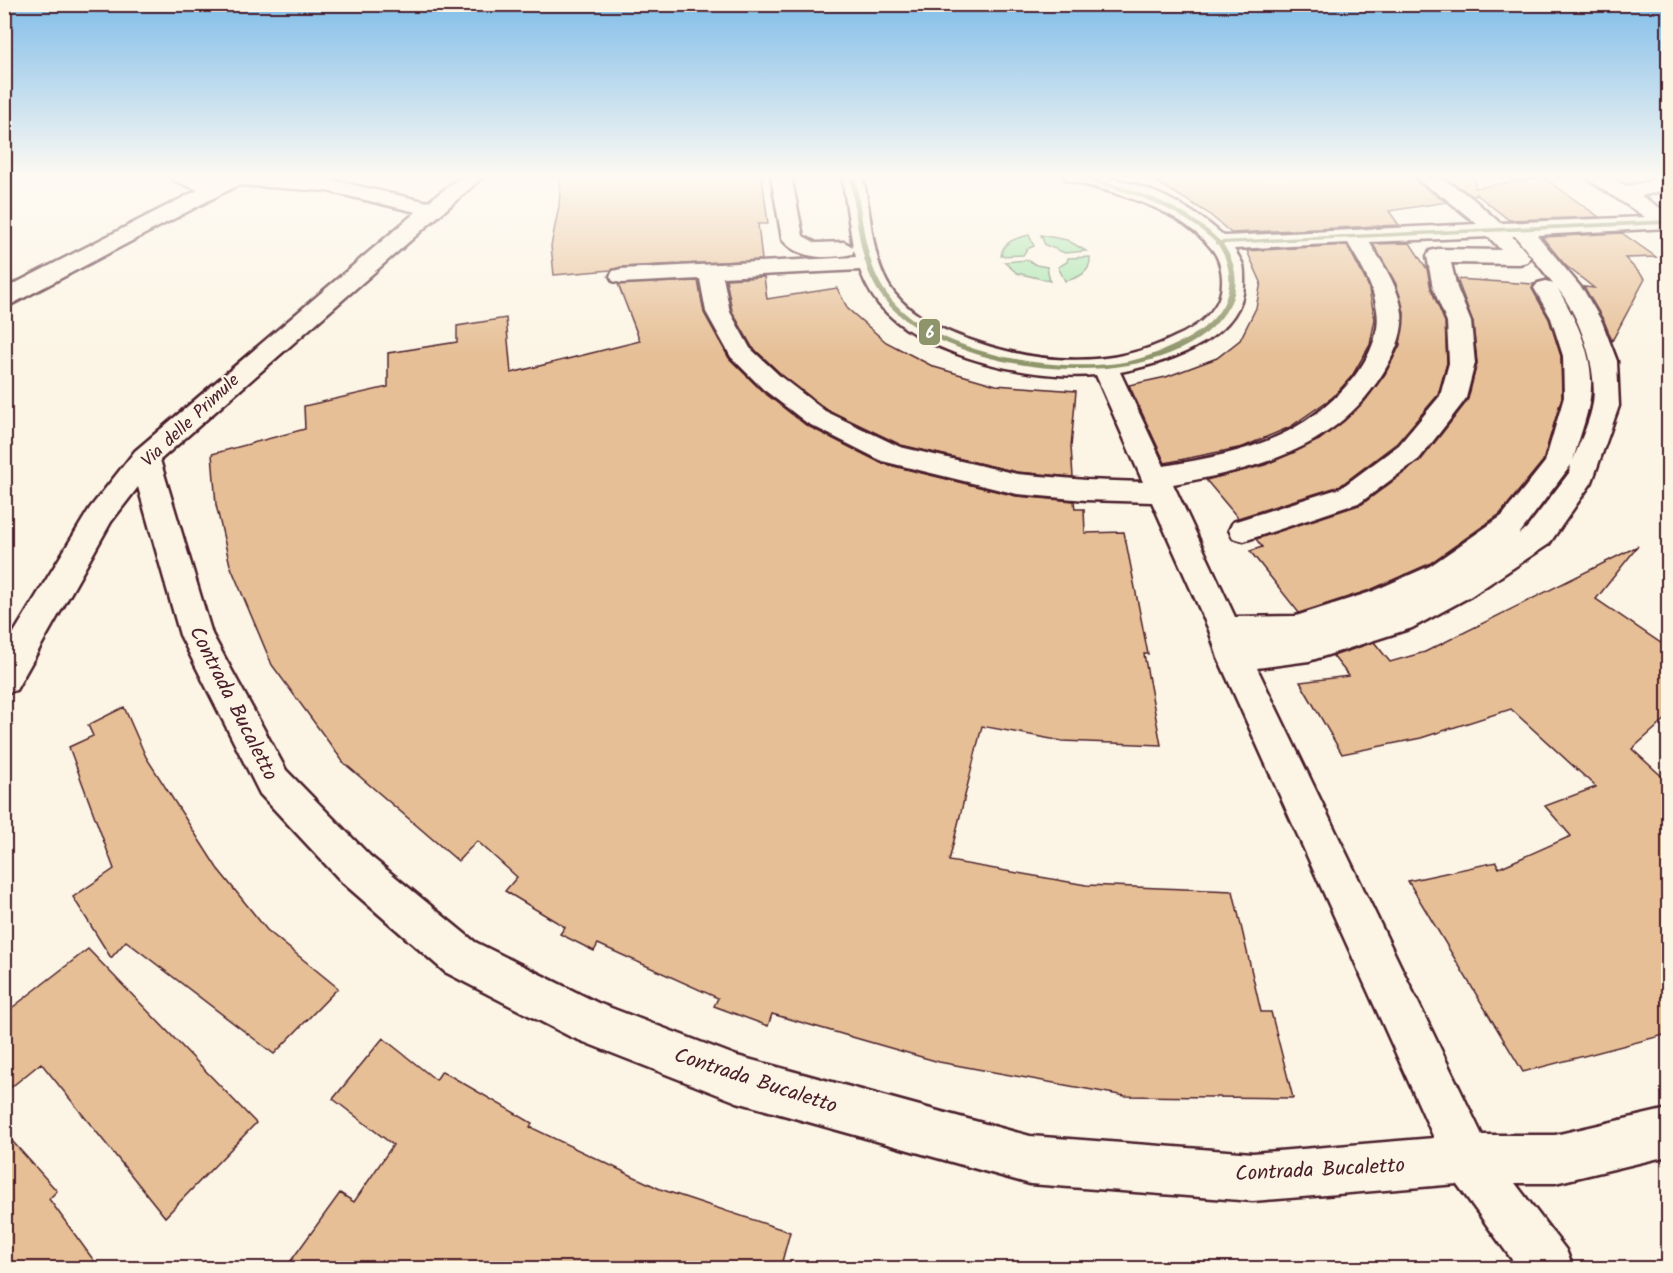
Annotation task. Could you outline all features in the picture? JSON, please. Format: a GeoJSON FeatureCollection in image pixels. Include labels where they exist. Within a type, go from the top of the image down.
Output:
{"type":"FeatureCollection","features":[{"type":"Feature","properties":{"kind":"street"},"geometry":{"type":"LineString","coordinates":[[4,299],[126,235]]}},
{"type":"Feature","properties":{"kind":"street","name":"Via delle Primule"},"geometry":{"type":"LineString","coordinates":[[4,680],[100,514],[145,458],[171,433],[401,235]]}},
{"type":"Feature","properties":{"kind":"street"},"geometry":{"type":"LineString","coordinates":[[792,235],[793,239],[812,250],[868,256]]}},
{"type":"Feature","properties":{"kind":"street"},"geometry":{"type":"LineString","coordinates":[[864,235],[876,282],[891,304],[926,331],[951,343],[1015,362],[1078,368],[1134,363],[1157,356],[1181,345],[1216,321],[1233,292],[1234,273],[1227,257],[1208,235]]}},
{"type":"Feature","properties":{"kind":"street"},"geometry":{"type":"LineString","coordinates":[[1230,644],[1296,629],[1382,601],[1442,574],[1513,523],[1558,464],[1576,397],[1576,356],[1563,318],[1548,290],[1509,235]]}},
{"type":"Feature","properties":{"kind":"street"},"geometry":{"type":"LineString","coordinates":[[1244,530],[1351,495],[1409,452],[1453,398],[1462,363],[1459,322],[1445,288],[1438,256],[1513,239],[1546,235]]}},
{"type":"Feature","properties":{"kind":"street"},"geometry":{"type":"LineString","coordinates":[[710,271],[718,312],[740,352],[772,383],[816,417],[892,454],[1017,484],[1086,490],[1158,485],[1284,447],[1328,418],[1355,395],[1376,364],[1390,325],[1385,294],[1372,265],[1355,237]]}},
{"type":"Feature","properties":{"kind":"street"},"geometry":{"type":"LineString","coordinates":[[1217,243],[1355,237],[1513,239]]}},
{"type":"Feature","properties":{"kind":"street"},"geometry":{"type":"LineString","coordinates":[[621,276],[710,271],[868,256]]}},
{"type":"Feature","properties":{"kind":"street"},"geometry":{"type":"LineString","coordinates":[[1105,367],[1468,1159],[1548,1269]]}},
{"type":"Feature","properties":{"kind":"street","name":"Contrada Bucaletto"},"geometry":{"type":"LineString","coordinates":[[145,458],[156,505],[196,635],[273,782],[356,870],[460,957],[587,1021],[737,1079],[1030,1160],[1253,1177],[1468,1159],[1555,1159],[1668,1133]]}},
{"type":"Feature","properties":{"kind":"green space"},"geometry":{"type":"Polygon","coordinates":[[[1029,235],[1034,246],[1027,249],[1023,255],[1001,256],[1004,247],[1015,239],[1029,235]]]}},
{"type":"Feature","properties":{"kind":"green space"},"geometry":{"type":"Polygon","coordinates":[[[1041,235],[1067,240],[1086,251],[1065,253],[1045,245],[1041,235]]]}},
{"type":"Feature","properties":{"kind":"green space"},"geometry":{"type":"Polygon","coordinates":[[[1090,257],[1086,271],[1065,281],[1058,267],[1067,262],[1068,258],[1090,257]]]}},
{"type":"Feature","properties":{"kind":"green space"},"geometry":{"type":"Polygon","coordinates":[[[1028,260],[1036,265],[1047,267],[1050,281],[1017,273],[1004,262],[1028,260]]]}},
{"type":"Feature","properties":{"kind":"building"},"geometry":{"type":"Polygon","coordinates":[[[553,235],[759,235],[762,260],[621,267],[554,275],[551,246],[553,235]]]}},
{"type":"Feature","properties":{"kind":"building"},"geometry":{"type":"Polygon","coordinates":[[[1625,235],[1656,257],[1625,258],[1645,279],[1612,341],[1604,321],[1584,287],[1594,288],[1565,265],[1542,237],[1625,235]]]}},
{"type":"Feature","properties":{"kind":"building"},"geometry":{"type":"Polygon","coordinates":[[[1410,243],[1427,269],[1431,289],[1445,322],[1447,363],[1438,395],[1397,443],[1340,486],[1238,518],[1206,480],[1265,465],[1319,440],[1365,401],[1385,374],[1400,345],[1404,313],[1396,284],[1373,244],[1410,243]]]}},
{"type":"Feature","properties":{"kind":"building"},"geometry":{"type":"Polygon","coordinates":[[[1347,245],[1368,285],[1375,319],[1370,345],[1352,376],[1333,397],[1290,427],[1243,447],[1165,463],[1129,385],[1166,377],[1217,358],[1240,340],[1256,308],[1261,282],[1247,251],[1347,245]]]}},
{"type":"Feature","properties":{"kind":"building"},"geometry":{"type":"Polygon","coordinates":[[[764,277],[767,299],[837,288],[848,309],[886,342],[934,367],[996,385],[1076,391],[1071,447],[1073,477],[1017,472],[901,445],[826,409],[782,375],[752,347],[732,311],[726,279],[764,277]]]}},
{"type":"Feature","properties":{"kind":"building"},"geometry":{"type":"Polygon","coordinates":[[[1457,279],[1534,284],[1532,289],[1549,319],[1561,356],[1562,397],[1543,461],[1500,514],[1429,564],[1370,590],[1299,613],[1250,551],[1262,547],[1256,539],[1362,504],[1421,460],[1464,405],[1468,399],[1477,363],[1473,322],[1457,279]]]}},
{"type":"Feature","properties":{"kind":"building"},"geometry":{"type":"Polygon","coordinates":[[[698,281],[704,313],[729,358],[762,391],[806,425],[881,463],[1016,496],[1074,501],[1075,509],[1084,509],[1085,533],[1124,532],[1148,654],[1144,654],[1161,745],[1062,741],[982,726],[949,861],[1086,885],[1233,891],[1261,1012],[1271,1012],[1293,1098],[1125,1096],[939,1062],[772,1014],[768,1026],[714,1006],[718,998],[598,944],[594,951],[560,934],[565,927],[505,891],[517,877],[477,841],[458,861],[344,763],[272,665],[230,565],[216,505],[212,454],[305,429],[304,406],[388,387],[388,353],[457,342],[457,326],[506,318],[511,373],[640,341],[618,284],[698,281]]]}},
{"type":"Feature","properties":{"kind":"building"},"geometry":{"type":"Polygon","coordinates":[[[1638,546],[1596,599],[1668,648],[1668,717],[1632,749],[1668,782],[1668,1034],[1523,1072],[1408,881],[1496,862],[1499,868],[1571,836],[1545,806],[1596,787],[1511,709],[1421,738],[1342,754],[1300,682],[1349,676],[1333,656],[1374,642],[1390,662],[1425,652],[1638,546]]]}},
{"type":"Feature","properties":{"kind":"building"},"geometry":{"type":"Polygon","coordinates":[[[124,707],[146,757],[217,868],[267,930],[338,988],[274,1054],[126,941],[111,958],[73,897],[114,869],[69,747],[93,736],[88,725],[124,707]]]}},
{"type":"Feature","properties":{"kind":"building"},"geometry":{"type":"Polygon","coordinates":[[[88,949],[256,1123],[165,1217],[41,1063],[4,1093],[4,1014],[88,949]]]}},
{"type":"Feature","properties":{"kind":"building"},"geometry":{"type":"Polygon","coordinates":[[[383,1038],[436,1080],[442,1071],[532,1123],[530,1127],[660,1189],[790,1232],[780,1269],[285,1269],[340,1193],[354,1202],[393,1145],[333,1099],[383,1038]]]}},
{"type":"Feature","properties":{"kind":"building"},"geometry":{"type":"Polygon","coordinates":[[[4,1132],[57,1191],[49,1199],[100,1269],[4,1269],[4,1132]]]}},
{"type":"Feature","properties":{"kind":"transit line","name":"6"},"geometry":{"type":"LineString","coordinates":[[863,235],[875,280],[892,304],[913,322],[965,347],[995,356],[1044,365],[1078,368],[1112,366],[1151,357],[1171,350],[1208,328],[1221,314],[1230,297],[1233,277],[1225,251],[1211,235]]}},
{"type":"Feature","properties":{"kind":"transit line","name":"6"},"geometry":{"type":"LineString","coordinates":[[1217,243],[1380,235]]}}]}
